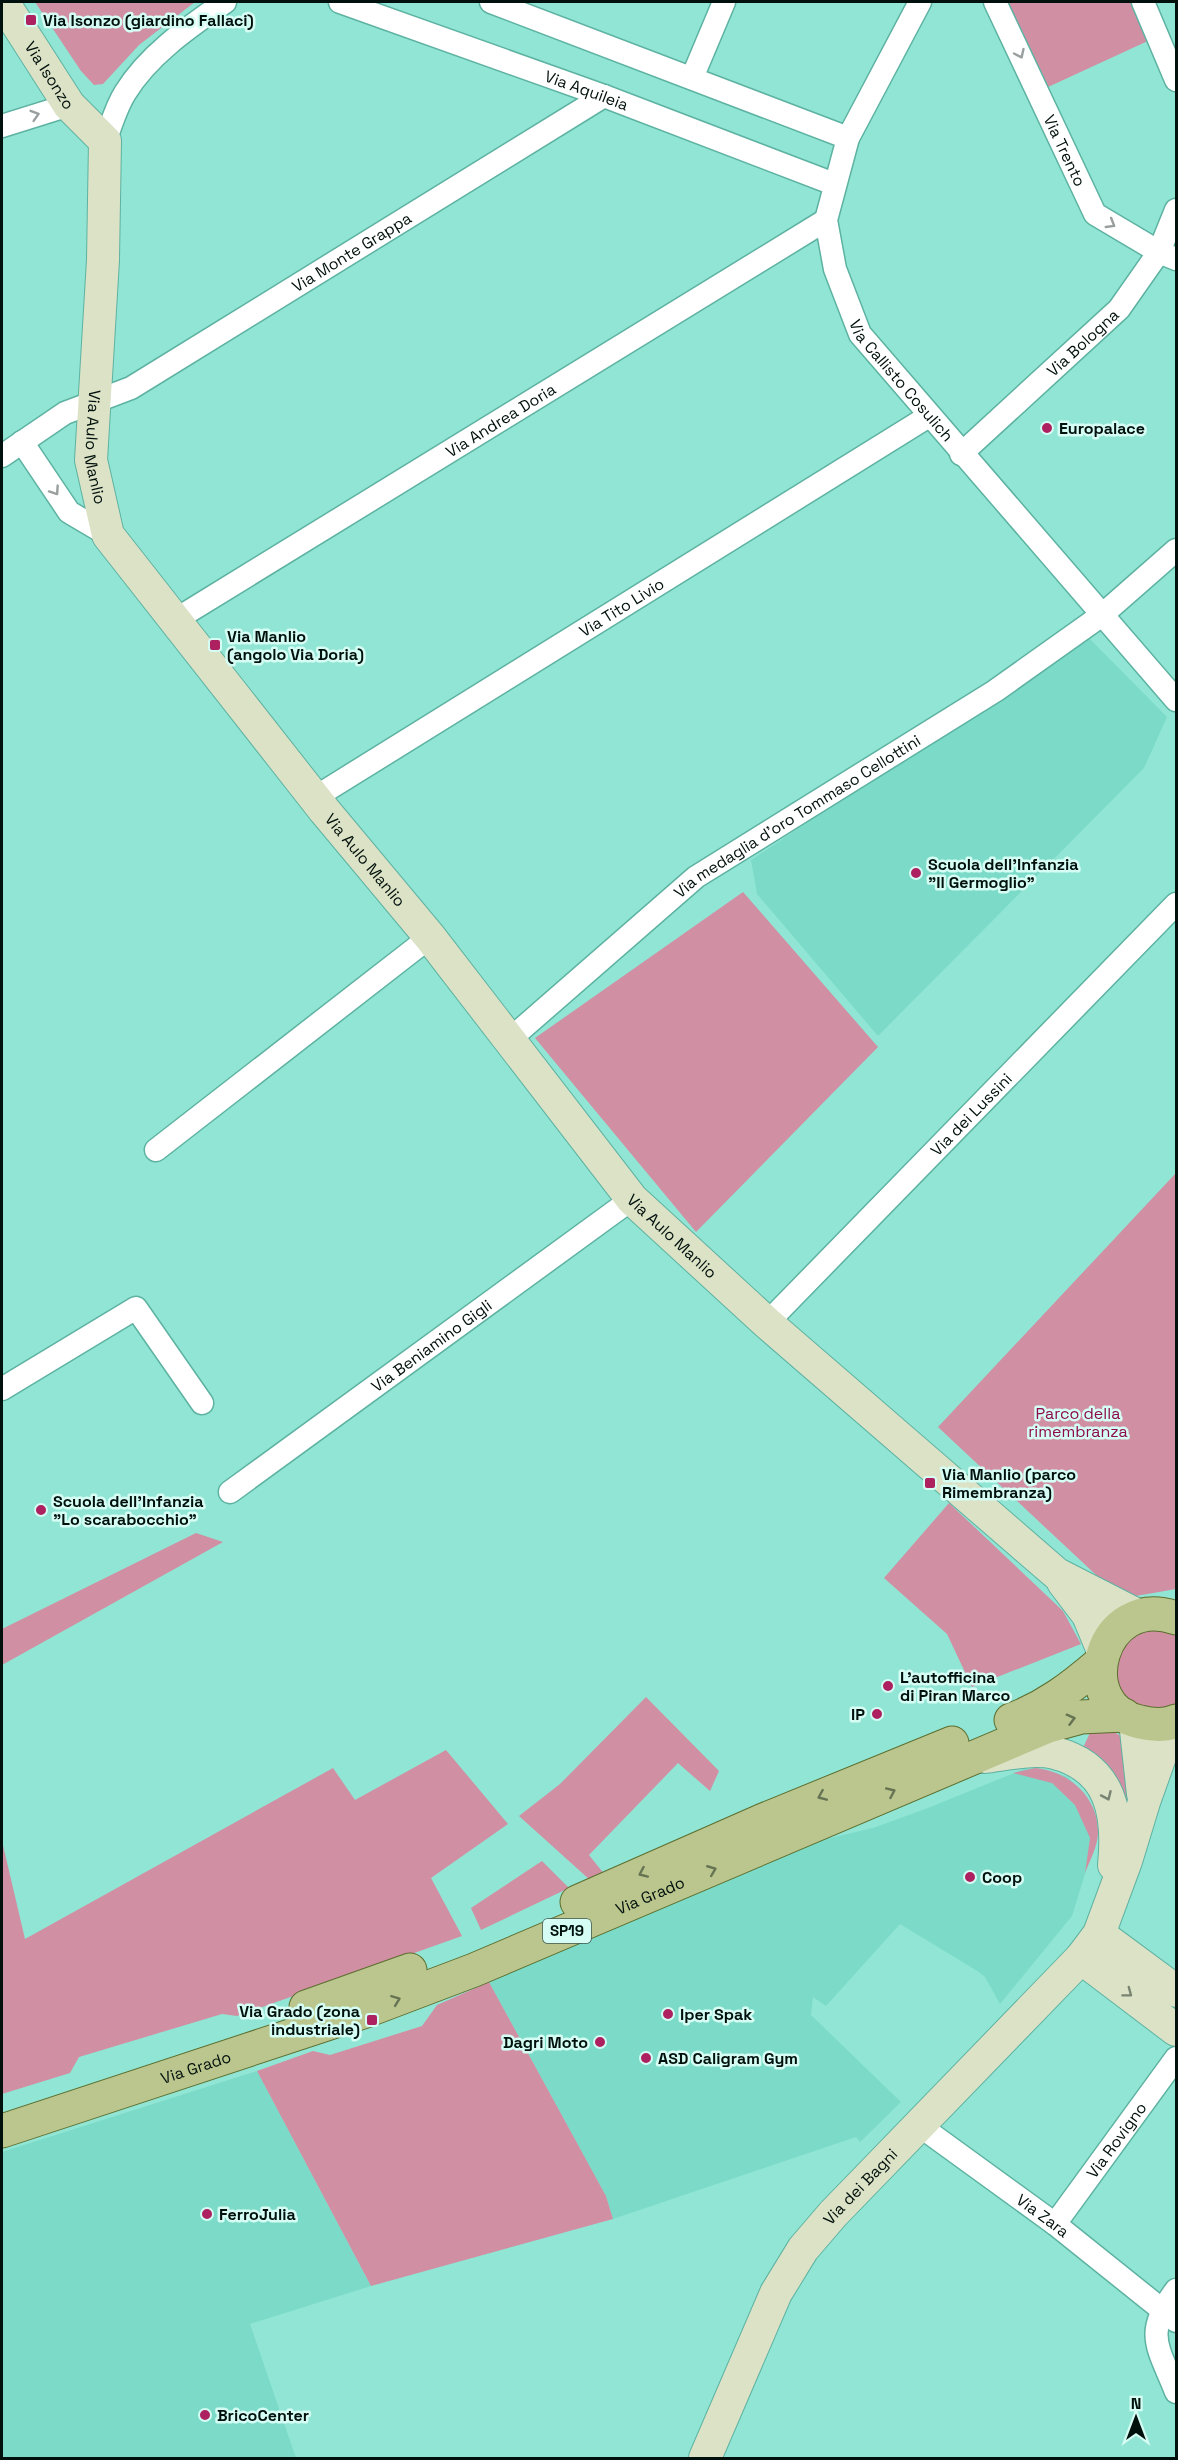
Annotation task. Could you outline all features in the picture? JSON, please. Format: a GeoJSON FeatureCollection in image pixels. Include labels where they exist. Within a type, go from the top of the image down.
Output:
{"type":"FeatureCollection","features":[{"type":"Feature","properties":{"kind":"main road","name":"Via Grado"},"geometry":{"type":"LineString","coordinates":[[2,2110],[68,2091],[386,1979],[488,1940],[903,1761],[1035,1711],[1069,1690],[1101,1657],[1111,1636],[1123,1623],[1165,1614]]}},
{"type":"Feature","properties":{"kind":"main road"},"geometry":{"type":"LineString","coordinates":[[1101,1657],[1105,1692],[1113,1705],[1130,1718]]}},
{"type":"Feature","properties":{"kind":"main road","name":"Via Grado"},"geometry":{"type":"LineString","coordinates":[[2,2131],[366,2011],[474,1970],[1048,1725],[1081,1716],[1130,1718],[1153,1725],[1174,1722]]}},
{"type":"Feature","properties":{"kind":"street","name":"Via Isonzo"},"geometry":{"type":"LineString","coordinates":[[3,2],[69,105],[105,141]]}},
{"type":"Feature","properties":{"kind":"street","name":"Via Aulo Manlio"},"geometry":{"type":"LineString","coordinates":[[225,2],[156,56],[125,93],[105,141],[104,260],[97,402],[91,460],[108,535],[314,798],[430,937],[632,1199],[767,1323],[1058,1574],[1078,1587],[1165,1614]]}},
{"type":"Feature","properties":{"kind":"street","name":"Via Aquileia"},"geometry":{"type":"LineString","coordinates":[[340,2],[604,96],[834,184]]}},
{"type":"Feature","properties":{"kind":"street"},"geometry":{"type":"LineString","coordinates":[[491,2],[848,138]]}},
{"type":"Feature","properties":{"kind":"street"},"geometry":{"type":"LineString","coordinates":[[692,78],[724,2]]}},
{"type":"Feature","properties":{"kind":"street","name":"Via Callisto Cosulich"},"geometry":{"type":"LineString","coordinates":[[920,2],[848,138],[826,220],[835,269],[860,334],[961,454],[1176,700]]}},
{"type":"Feature","properties":{"kind":"street","name":"Via Trento"},"geometry":{"type":"LineString","coordinates":[[995,2],[1095,214],[1168,256]]}},
{"type":"Feature","properties":{"kind":"street"},"geometry":{"type":"LineString","coordinates":[[1143,2],[1176,81]]}},
{"type":"Feature","properties":{"kind":"street","name":"Via Monte Grappa"},"geometry":{"type":"LineString","coordinates":[[2,456],[66,413],[131,388],[604,96]]}},
{"type":"Feature","properties":{"kind":"street"},"geometry":{"type":"LineString","coordinates":[[2,126],[69,105]]}},
{"type":"Feature","properties":{"kind":"street","name":"Via Bologna"},"geometry":{"type":"LineString","coordinates":[[961,454],[1119,309],[1168,256],[1176,210]]}},
{"type":"Feature","properties":{"kind":"street","name":"Via Andrea Doria"},"geometry":{"type":"LineString","coordinates":[[175,620],[826,220]]}},
{"type":"Feature","properties":{"kind":"street","name":"Via Tito Livio"},"geometry":{"type":"LineString","coordinates":[[314,798],[929,416]]}},
{"type":"Feature","properties":{"kind":"street"},"geometry":{"type":"LineString","coordinates":[[22,442],[69,512],[108,535]]}},
{"type":"Feature","properties":{"kind":"street","name":"Via medaglia d'oro Tommaso Cellottini"},"geometry":{"type":"LineString","coordinates":[[509,1040],[696,877],[995,691],[1102,615],[1176,550]]}},
{"type":"Feature","properties":{"kind":"street","name":"Via dei Lussini"},"geometry":{"type":"LineString","coordinates":[[767,1323],[1176,904]]}},
{"type":"Feature","properties":{"kind":"street"},"geometry":{"type":"LineString","coordinates":[[156,1150],[430,937]]}},
{"type":"Feature","properties":{"kind":"street","name":"Via Beniamino Gigli"},"geometry":{"type":"LineString","coordinates":[[230,1492],[632,1199]]}},
{"type":"Feature","properties":{"kind":"street"},"geometry":{"type":"LineString","coordinates":[[2,1389],[136,1308],[202,1402]]}},
{"type":"Feature","properties":{"kind":"street","name":"Via Aulo Manlio"},"geometry":{"type":"LineString","coordinates":[[1058,1574],[1088,1615],[1101,1657]]}},
{"type":"Feature","properties":{"kind":"street"},"geometry":{"type":"LineString","coordinates":[[1130,1718],[1144,1803]]}},
{"type":"Feature","properties":{"kind":"street"},"geometry":{"type":"LineString","coordinates":[[1090,1946],[1126,1862],[1144,1803],[1174,1722]]}},
{"type":"Feature","properties":{"kind":"street"},"geometry":{"type":"LineString","coordinates":[[963,1760],[1022,1752],[1055,1753],[1083,1766],[1094,1774],[1106,1791],[1115,1819],[1116,1844],[1111,1899]]}},
{"type":"Feature","properties":{"kind":"street"},"geometry":{"type":"LineString","coordinates":[[1090,1946],[1176,1991]]}},
{"type":"Feature","properties":{"kind":"street"},"geometry":{"type":"LineString","coordinates":[[1090,1946],[1176,2030]]}},
{"type":"Feature","properties":{"kind":"street","name":"Via dei Bagni"},"geometry":{"type":"LineString","coordinates":[[705,2458],[776,2293],[803,2249],[833,2214],[920,2126],[1090,1946]]}},
{"type":"Feature","properties":{"kind":"street","name":"Via Rovigno"},"geometry":{"type":"LineString","coordinates":[[1055,2224],[1176,2058]]}},
{"type":"Feature","properties":{"kind":"street","name":"Via Zara"},"geometry":{"type":"LineString","coordinates":[[920,2126],[1055,2224],[1169,2315]]}},
{"type":"Feature","properties":{"kind":"street"},"geometry":{"type":"LineString","coordinates":[[1176,2290],[1169,2315],[1154,2337],[1176,2392]]}},
{"type":"Feature","properties":{"kind":"shaded area"},"geometry":{"type":"Polygon","coordinates":[[[1087,636],[1167,717],[1144,768],[878,1036],[757,894],[751,860],[1087,636]]]}},
{"type":"Feature","properties":{"kind":"shaded area"},"geometry":{"type":"Polygon","coordinates":[[[1024,1769],[1043,1769],[1068,1777],[1088,1800],[1098,1832],[1072,1916],[1000,2004],[985,1977],[979,1972],[900,1924],[826,2006],[813,1997],[811,2015],[901,2102],[860,2142],[856,2137],[613,2219],[606,2196],[489,1982],[818,1841],[873,1828],[1024,1769]]]}},
{"type":"Feature","properties":{"kind":"shaded area"},"geometry":{"type":"Polygon","coordinates":[[[257,2071],[371,2286],[250,2324],[296,2458],[2,2458],[2,2152],[257,2071]]]}},
{"type":"Feature","properties":{"kind":"green space"},"geometry":{"type":"Polygon","coordinates":[[[35,2],[195,2],[139,45],[103,84],[94,85],[81,71],[35,2]]]}},
{"type":"Feature","properties":{"kind":"green space"},"geometry":{"type":"Polygon","coordinates":[[[1007,2],[1132,2],[1150,40],[1048,87],[1007,2]]]}},
{"type":"Feature","properties":{"kind":"green space"},"geometry":{"type":"Polygon","coordinates":[[[743,892],[878,1047],[696,1232],[535,1038],[743,892]]]}},
{"type":"Feature","properties":{"kind":"green space","name":"Parco della rimembranza"},"geometry":{"type":"Polygon","coordinates":[[[1176,1173],[1176,1589],[1130,1597],[1110,1588],[938,1427],[1176,1173]]]}},
{"type":"Feature","properties":{"kind":"green space"},"geometry":{"type":"Polygon","coordinates":[[[949,1503],[1063,1611],[1081,1644],[972,1687],[947,1634],[884,1578],[949,1503]]]}},
{"type":"Feature","properties":{"kind":"green space"},"geometry":{"type":"Polygon","coordinates":[[[196,1533],[223,1542],[2,1665],[2,1629],[196,1533]]]}},
{"type":"Feature","properties":{"kind":"green space"},"geometry":{"type":"Polygon","coordinates":[[[1137,1627],[1176,1630],[1176,1705],[1149,1711],[1123,1699],[1111,1660],[1137,1627]]]}},
{"type":"Feature","properties":{"kind":"green space"},"geometry":{"type":"Polygon","coordinates":[[[646,1697],[719,1771],[710,1791],[678,1763],[589,1855],[605,1875],[590,1880],[519,1816],[560,1784],[646,1697]]]}},
{"type":"Feature","properties":{"kind":"green space"},"geometry":{"type":"Polygon","coordinates":[[[1088,1729],[1110,1729],[1122,1737],[1134,1768],[1128,1819],[1081,1752],[1089,1735],[1088,1729]]]}},
{"type":"Feature","properties":{"kind":"green space"},"geometry":{"type":"Polygon","coordinates":[[[446,1750],[508,1824],[431,1878],[462,1936],[237,2016],[222,2014],[79,2057],[70,2073],[2,2094],[2,1841],[25,1939],[333,1768],[355,1800],[446,1750]]]}},
{"type":"Feature","properties":{"kind":"green space"},"geometry":{"type":"Polygon","coordinates":[[[1035,1768],[1059,1774],[1069,1780],[1087,1797],[1093,1807],[1097,1819],[1098,1837],[1085,1873],[1090,1838],[1075,1805],[1052,1783],[1013,1773],[1035,1768]]]}},
{"type":"Feature","properties":{"kind":"green space"},"geometry":{"type":"Polygon","coordinates":[[[542,1861],[569,1888],[481,1930],[471,1908],[542,1861]]]}},
{"type":"Feature","properties":{"kind":"green space"},"geometry":{"type":"Polygon","coordinates":[[[489,1982],[606,2196],[613,2219],[371,2286],[257,2071],[313,2051],[330,2055],[422,2026],[437,2005],[489,1982]]]}},
{"type":"Feature","properties":{"kind":"place","name":"Via Isonzo (giardino Fallaci)"},"geometry":{"type":"Point","coordinates":[31,20]}},
{"type":"Feature","properties":{"kind":"place","name":"Europalace"},"geometry":{"type":"Point","coordinates":[1047,428]}},
{"type":"Feature","properties":{"kind":"place","name":"Via Manlio (angolo Via Doria)"},"geometry":{"type":"Point","coordinates":[215,645]}},
{"type":"Feature","properties":{"kind":"place","name":"Scuola dell'Infanzia \"Il Germoglio\""},"geometry":{"type":"Point","coordinates":[916,873]}},
{"type":"Feature","properties":{"kind":"place","name":"Via Manlio (parco Rimembranza)"},"geometry":{"type":"Point","coordinates":[930,1483]}},
{"type":"Feature","properties":{"kind":"place","name":"Scuola dell'Infanzia \"Lo scarabocchio\""},"geometry":{"type":"Point","coordinates":[41,1510]}},
{"type":"Feature","properties":{"kind":"place","name":"L’autofficina di Piran Marco"},"geometry":{"type":"Point","coordinates":[888,1686]}},
{"type":"Feature","properties":{"kind":"place","name":"IP"},"geometry":{"type":"Point","coordinates":[877,1714]}},
{"type":"Feature","properties":{"kind":"place","name":"Coop"},"geometry":{"type":"Point","coordinates":[970,1877]}},
{"type":"Feature","properties":{"kind":"place","name":"Iper Spak"},"geometry":{"type":"Point","coordinates":[668,2014]}},
{"type":"Feature","properties":{"kind":"place","name":"Via Grado (zona industriale)"},"geometry":{"type":"Point","coordinates":[372,2020]}},
{"type":"Feature","properties":{"kind":"place","name":"Dagri Moto"},"geometry":{"type":"Point","coordinates":[600,2042]}},
{"type":"Feature","properties":{"kind":"place","name":"ASD Caligram Gym"},"geometry":{"type":"Point","coordinates":[646,2058]}},
{"type":"Feature","properties":{"kind":"place","name":"FerroJulia"},"geometry":{"type":"Point","coordinates":[207,2214]}},
{"type":"Feature","properties":{"kind":"place","name":"BricoCenter"},"geometry":{"type":"Point","coordinates":[205,2415]}}]}
